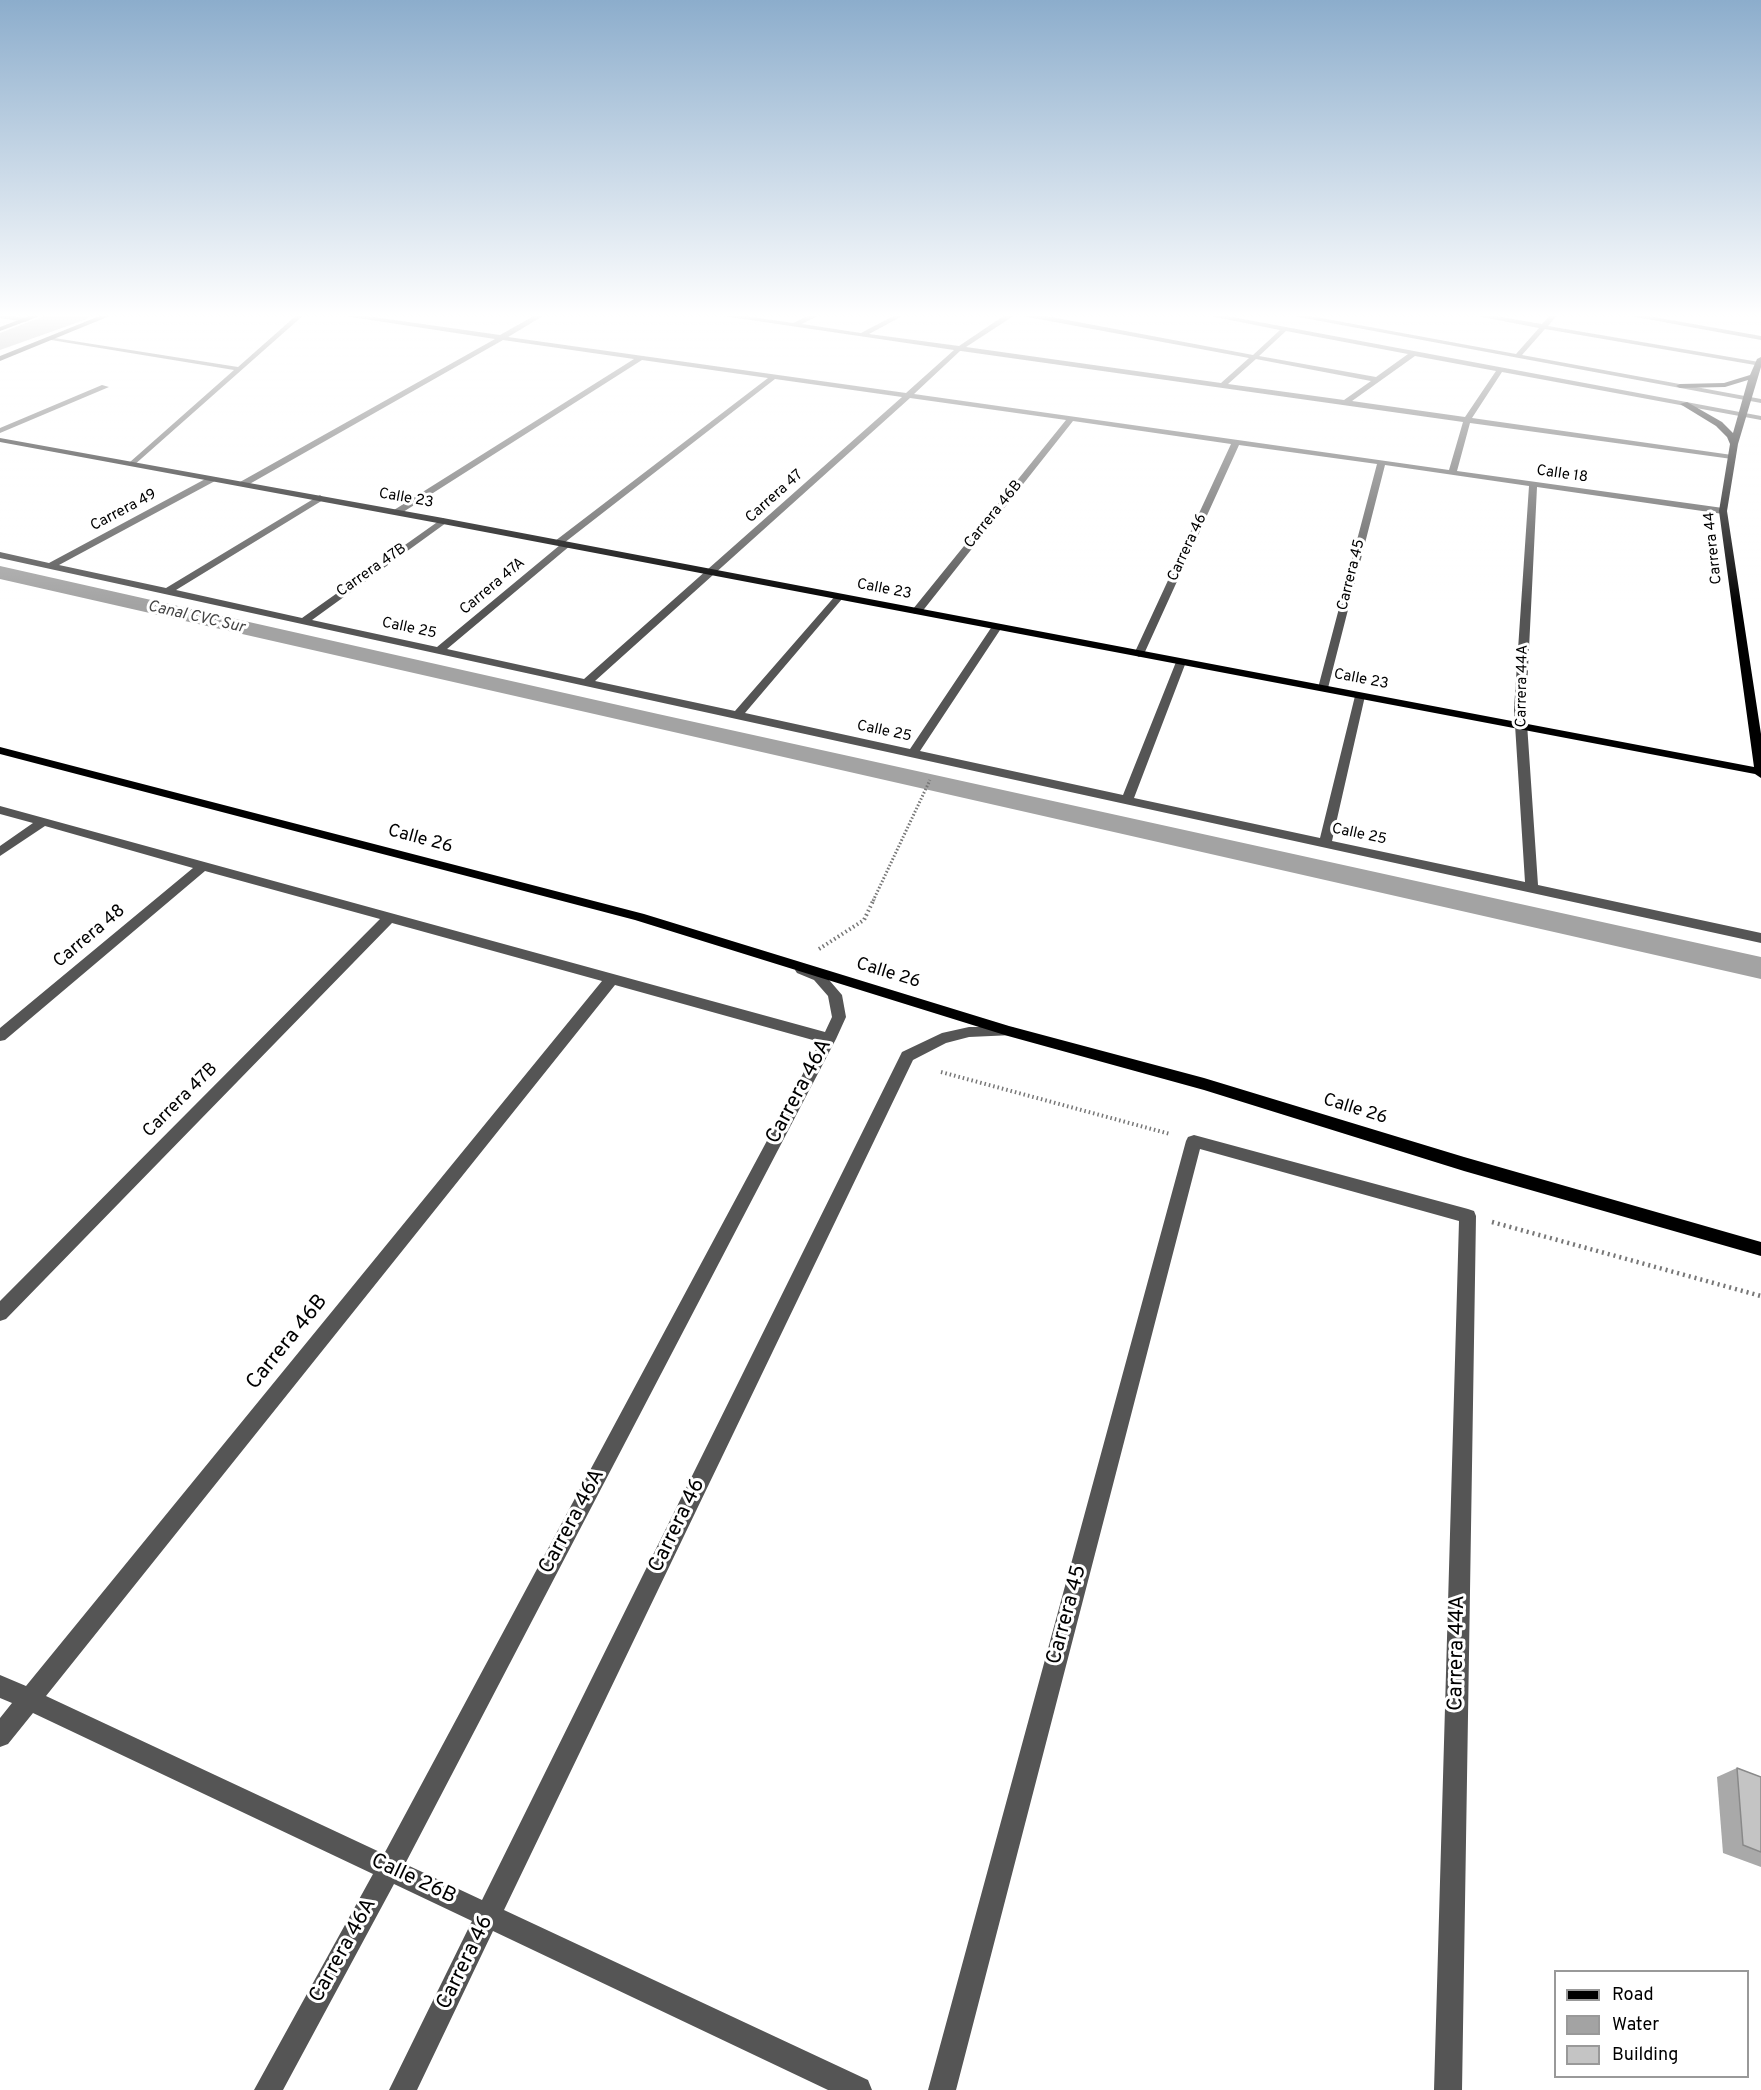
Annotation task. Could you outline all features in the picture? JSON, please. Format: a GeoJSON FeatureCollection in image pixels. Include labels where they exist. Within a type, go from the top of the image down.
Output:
{"type":"FeatureCollection","features":[{"type":"Feature","properties":{"kind":"main road"},"geometry":{"type":"LineString","coordinates":[[1695,411],[1719,424],[1731,436],[1734,444]]}},
{"type":"Feature","properties":{"kind":"main road","name":"Carrera 44"},"geometry":{"type":"LineString","coordinates":[[1743,411],[1734,444],[1723,511],[1761,772]]}},
{"type":"Feature","properties":{"kind":"main road","name":"Calle 23"},"geometry":{"type":"LineString","coordinates":[[0,440],[397,512],[1761,772]]}},
{"type":"Feature","properties":{"kind":"main road","name":"Calle 26"},"geometry":{"type":"LineString","coordinates":[[0,750],[639,917],[794,967],[1008,1030],[1204,1084],[1464,1164],[1761,1249]]}},
{"type":"Feature","properties":{"kind":"street"},"geometry":{"type":"LineString","coordinates":[[0,431],[49,411]]}},
{"type":"Feature","properties":{"kind":"street"},"geometry":{"type":"LineString","coordinates":[[133,464],[193,411]]}},
{"type":"Feature","properties":{"kind":"street"},"geometry":{"type":"LineString","coordinates":[[243,484],[373,411]]}},
{"type":"Feature","properties":{"kind":"street"},"geometry":{"type":"LineString","coordinates":[[397,512],[557,411]]}},
{"type":"Feature","properties":{"kind":"street","name":"Carrera 47A"},"geometry":{"type":"LineString","coordinates":[[438,651],[562,544],[730,411]]}},
{"type":"Feature","properties":{"kind":"street","name":"Carrera 47"},"geometry":{"type":"LineString","coordinates":[[586,683],[892,411]]}},
{"type":"Feature","properties":{"kind":"street","name":"Calle 18"},"geometry":{"type":"LineString","coordinates":[[1011,411],[1723,511]]}},
{"type":"Feature","properties":{"kind":"street"},"geometry":{"type":"LineString","coordinates":[[1399,411],[1732,457]]}},
{"type":"Feature","properties":{"kind":"street"},"geometry":{"type":"LineString","coordinates":[[1452,473],[1467,420],[1473,411]]}},
{"type":"Feature","properties":{"kind":"street"},"geometry":{"type":"LineString","coordinates":[[1722,411],[1761,418]]}},
{"type":"Feature","properties":{"kind":"street","name":"Carrera 46B"},"geometry":{"type":"LineString","coordinates":[[917,611],[1071,419]]}},
{"type":"Feature","properties":{"kind":"street","name":"Carrera 46"},"geometry":{"type":"LineString","coordinates":[[1139,654],[1236,442]]}},
{"type":"Feature","properties":{"kind":"street","name":"Carrera 45"},"geometry":{"type":"LineString","coordinates":[[1323,688],[1381,463]]}},
{"type":"Feature","properties":{"kind":"street","name":"Carrera 49"},"geometry":{"type":"LineString","coordinates":[[48,567],[212,478]]}},
{"type":"Feature","properties":{"kind":"street","name":"Carrera 44A"},"geometry":{"type":"LineString","coordinates":[[1532,888],[1520,709],[1533,484]]}},
{"type":"Feature","properties":{"kind":"street"},"geometry":{"type":"LineString","coordinates":[[166,592],[320,498]]}},
{"type":"Feature","properties":{"kind":"street","name":"Carrera 47B"},"geometry":{"type":"LineString","coordinates":[[302,622],[443,521]]}},
{"type":"Feature","properties":{"kind":"street","name":"Calle 25"},"geometry":{"type":"LineString","coordinates":[[0,555],[1761,938]]}},
{"type":"Feature","properties":{"kind":"street"},"geometry":{"type":"LineString","coordinates":[[737,716],[839,597]]}},
{"type":"Feature","properties":{"kind":"street"},"geometry":{"type":"LineString","coordinates":[[913,754],[997,627]]}},
{"type":"Feature","properties":{"kind":"street"},"geometry":{"type":"LineString","coordinates":[[1127,800],[1181,662]]}},
{"type":"Feature","properties":{"kind":"street"},"geometry":{"type":"LineString","coordinates":[[1325,843],[1360,696]]}},
{"type":"Feature","properties":{"kind":"street"},"geometry":{"type":"LineString","coordinates":[[0,810],[829,1039]]}},
{"type":"Feature","properties":{"kind":"street"},"geometry":{"type":"LineString","coordinates":[[0,852],[43,822]]}},
{"type":"Feature","properties":{"kind":"street","name":"Carrera 48"},"geometry":{"type":"LineString","coordinates":[[0,1036],[203,866]]}},
{"type":"Feature","properties":{"kind":"street","name":"Carrera 47B"},"geometry":{"type":"LineString","coordinates":[[0,1312],[390,918]]}},
{"type":"Feature","properties":{"kind":"street","name":"Carrera 46A"},"geometry":{"type":"LineString","coordinates":[[268,2090],[389,1869],[829,1039],[839,1017],[835,995],[819,977],[794,967]]}},
{"type":"Feature","properties":{"kind":"street","name":"Carrera 46B"},"geometry":{"type":"LineString","coordinates":[[0,1736],[612,979]]}},
{"type":"Feature","properties":{"kind":"street","name":"Carrera 46"},"geometry":{"type":"LineString","coordinates":[[403,2090],[907,1056],[942,1038],[969,1032],[1008,1030]]}},
{"type":"Feature","properties":{"kind":"street"},"geometry":{"type":"LineString","coordinates":[[1194,1141],[1468,1216]]}},
{"type":"Feature","properties":{"kind":"street","name":"Carrera 45"},"geometry":{"type":"LineString","coordinates":[[942,2090],[1194,1141]]}},
{"type":"Feature","properties":{"kind":"street","name":"Carrera 44A"},"geometry":{"type":"LineString","coordinates":[[1448,2090],[1468,1216]]}},
{"type":"Feature","properties":{"kind":"street","name":"Calle 26B"},"geometry":{"type":"LineString","coordinates":[[0,1686],[858,2090]]}},
{"type":"Feature","properties":{"kind":"path"},"geometry":{"type":"LineString","coordinates":[[794,967],[864,920],[921,797]]}},
{"type":"Feature","properties":{"kind":"path"},"geometry":{"type":"LineString","coordinates":[[941,1072],[1194,1141]]}},
{"type":"Feature","properties":{"kind":"path"},"geometry":{"type":"LineString","coordinates":[[1468,1216],[1761,1296]]}},
{"type":"Feature","properties":{"kind":"water","name":"Canal CVC Sur"},"geometry":{"type":"Polygon","coordinates":[[[0,566],[658,714],[1761,957],[1761,979],[0,579],[0,566]]]}},
{"type":"Feature","properties":{"kind":"building"},"geometry":{"type":"Polygon","coordinates":[[[1737,1768],[1761,1777],[1761,1852],[1743,1845],[1737,1768]]]}}]}
